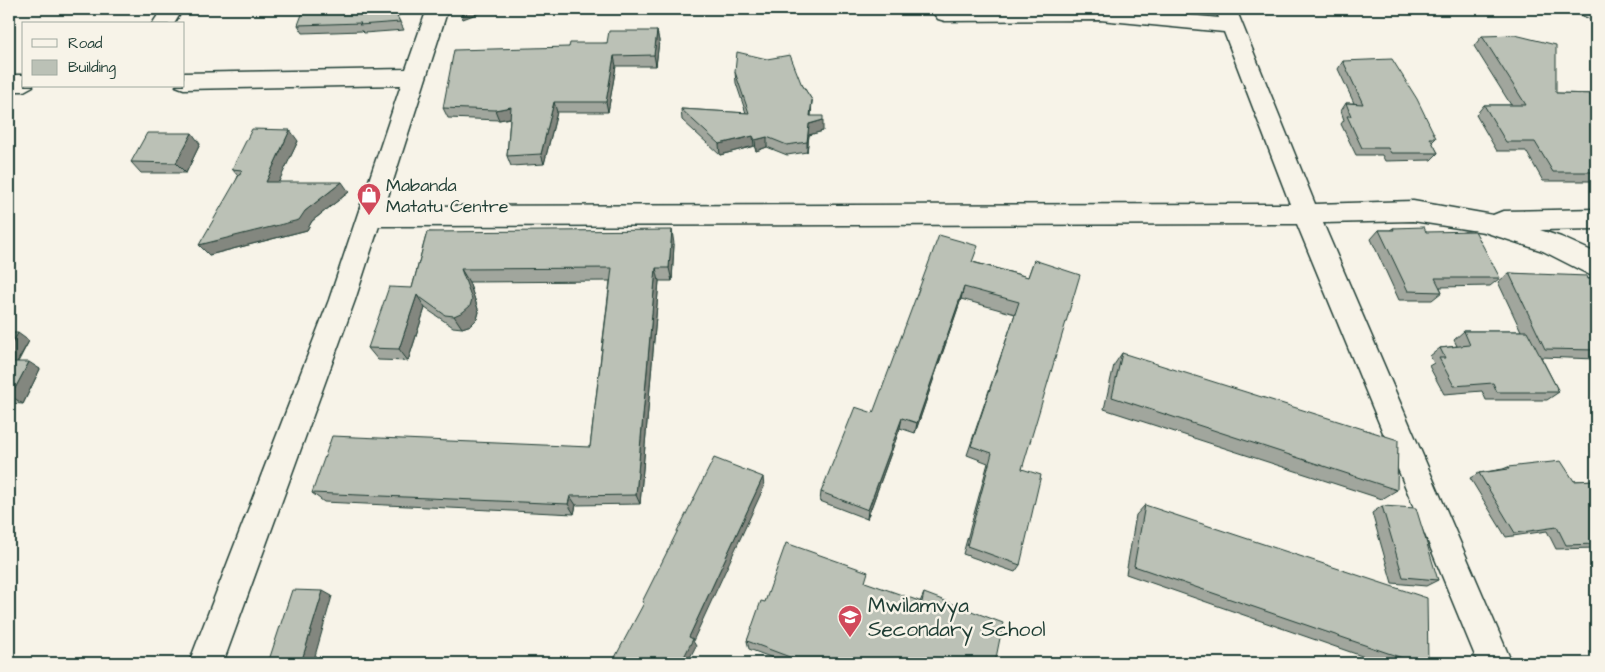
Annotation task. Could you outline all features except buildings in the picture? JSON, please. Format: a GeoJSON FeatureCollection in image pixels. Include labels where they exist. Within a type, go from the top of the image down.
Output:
{"type":"FeatureCollection","features":[{"type":"Feature","properties":{"kind":"street"},"geometry":{"type":"LineString","coordinates":[[164,22],[172,9]]}},
{"type":"Feature","properties":{"kind":"street"},"geometry":{"type":"LineString","coordinates":[[206,663],[342,300],[437,9]]}},
{"type":"Feature","properties":{"kind":"street"},"geometry":{"type":"LineString","coordinates":[[1587,9],[1596,14]]}},
{"type":"Feature","properties":{"kind":"street"},"geometry":{"type":"LineString","coordinates":[[945,14],[1100,13],[1229,17],[1306,214],[1495,663]]}},
{"type":"Feature","properties":{"kind":"street"},"geometry":{"type":"LineString","coordinates":[[185,81],[415,77]]}},
{"type":"Feature","properties":{"kind":"street"},"geometry":{"type":"LineString","coordinates":[[9,83],[22,83]]}},
{"type":"Feature","properties":{"kind":"street"},"geometry":{"type":"LineString","coordinates":[[369,216],[1306,214],[1413,211],[1484,222],[1552,244],[1589,261],[1596,267]]}},
{"type":"Feature","properties":{"kind":"street"},"geometry":{"type":"LineString","coordinates":[[1484,222],[1596,219]]}},
{"type":"Feature","properties":{"kind":"place","name":"Mabanda Matatu Centre"},"geometry":{"type":"Point","coordinates":[369,216]}},
{"type":"Feature","properties":{"kind":"place","name":"Mwilamvya Secondary School"},"geometry":{"type":"Point","coordinates":[850,638]}}]}
